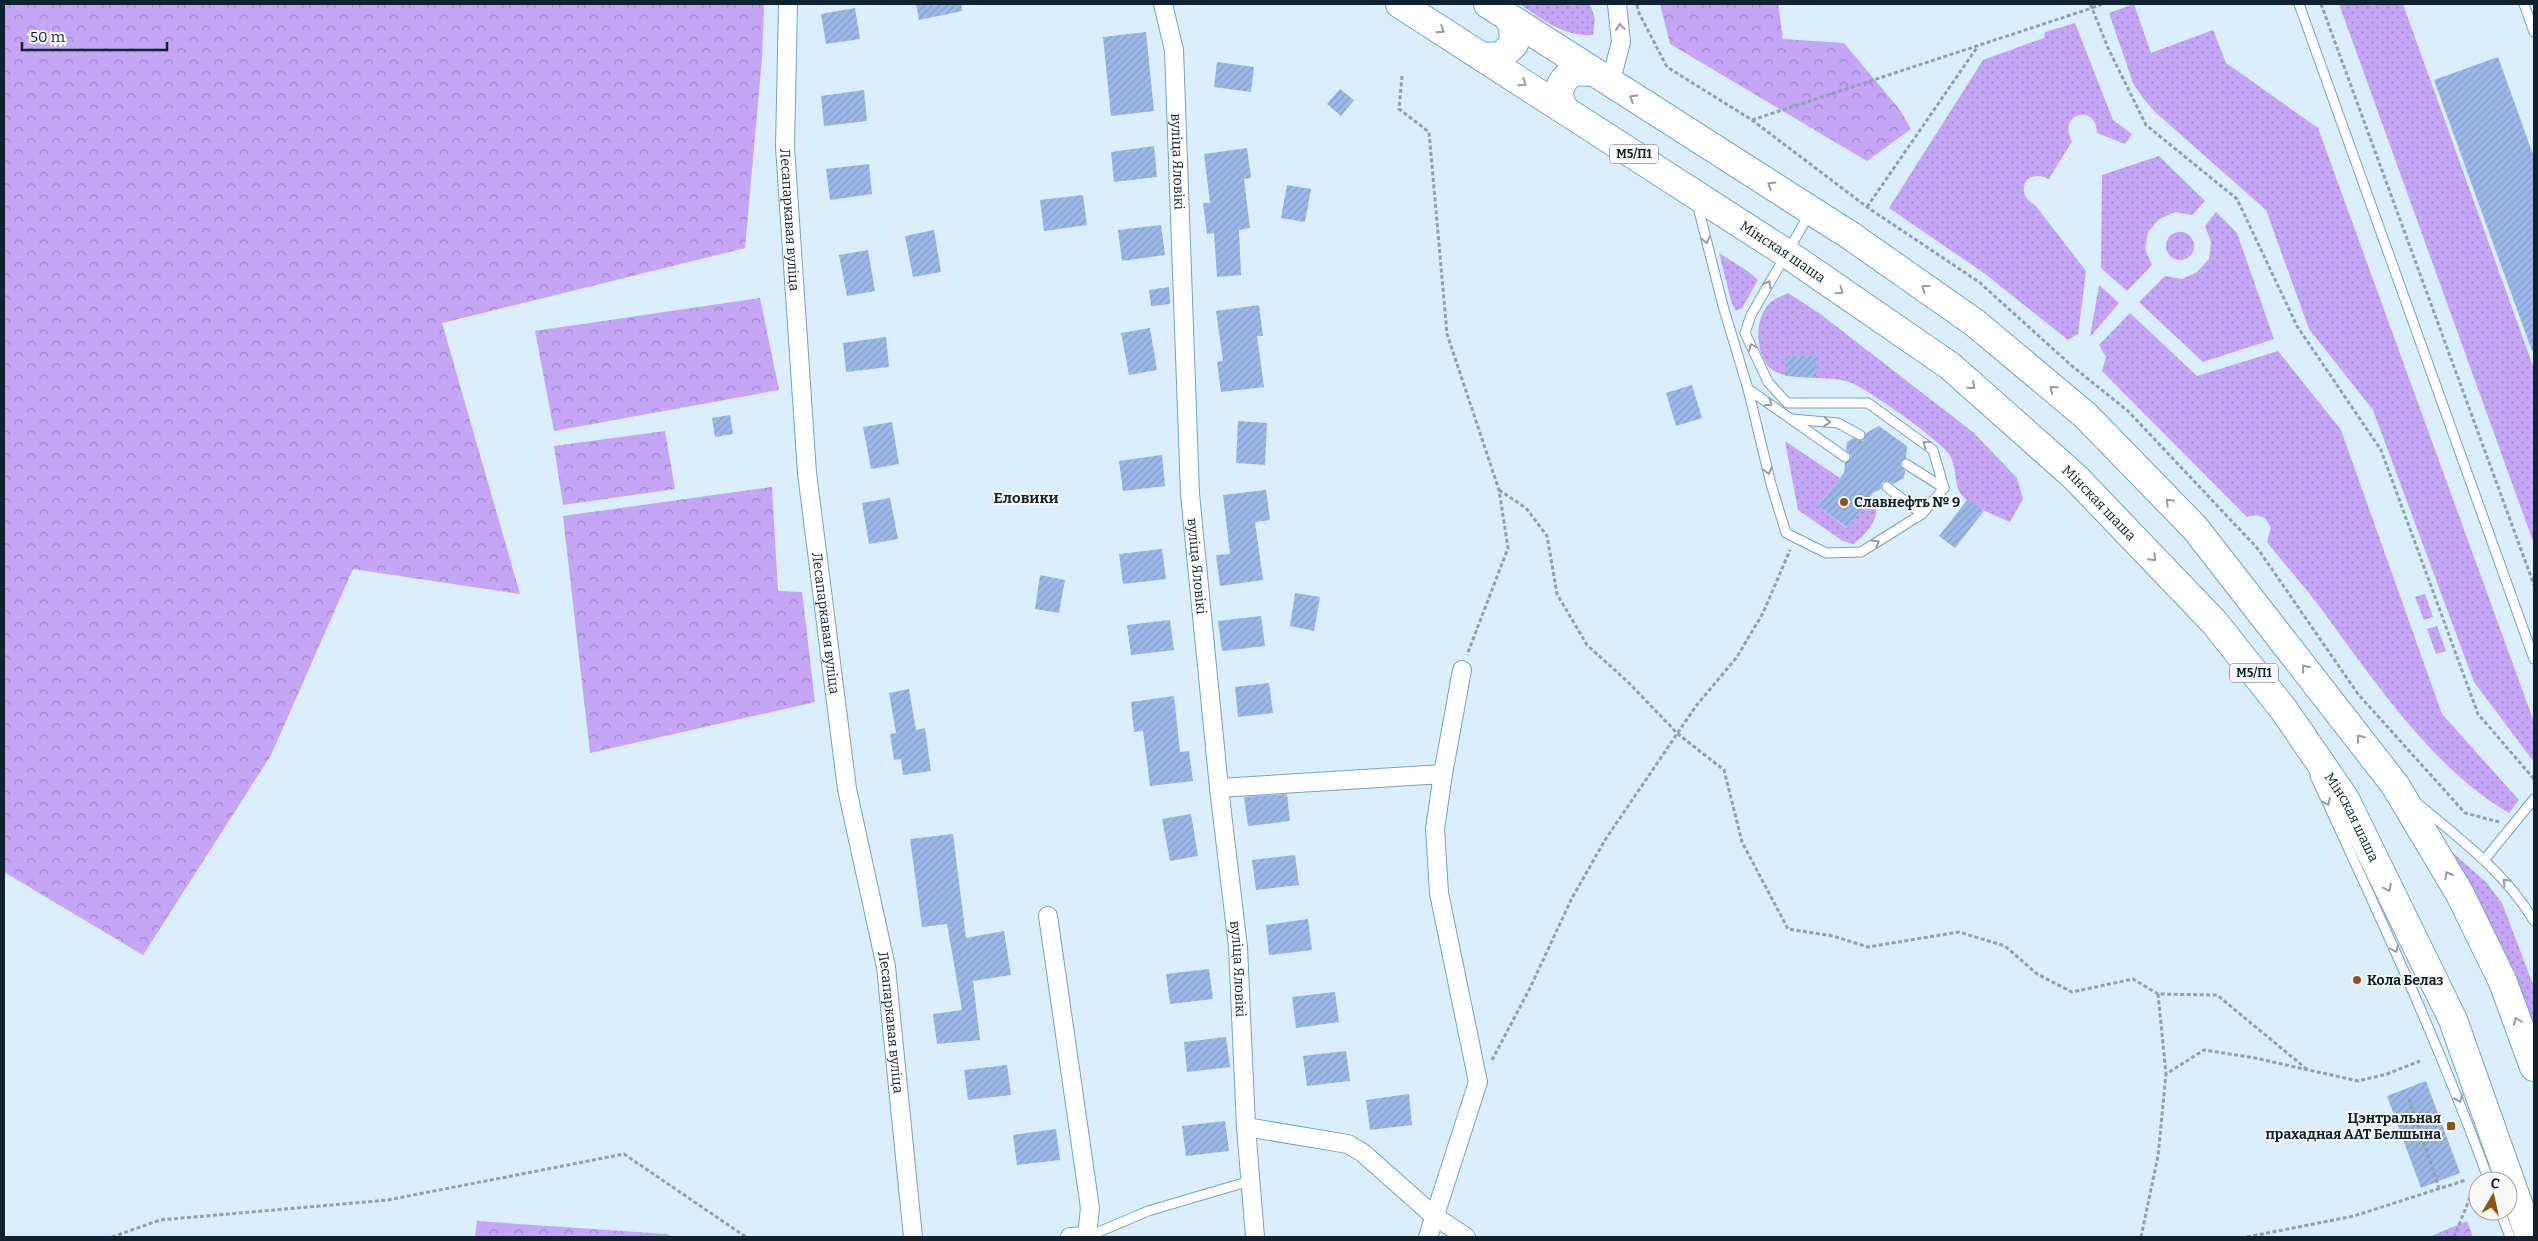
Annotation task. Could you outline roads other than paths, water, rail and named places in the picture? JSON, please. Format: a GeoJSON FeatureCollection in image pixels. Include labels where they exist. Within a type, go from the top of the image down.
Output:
{"type":"FeatureCollection","features":[{"type":"Feature","properties":{"kind":"main road","name":"Мінская шаша"},"geometry":{"type":"LineString","coordinates":[[1400,4],[1786,253],[1950,366],[2075,477],[2214,622],[2284,710],[2345,799],[2453,1020],[2530,1237]]}},
{"type":"Feature","properties":{"kind":"main road"},"geometry":{"type":"LineString","coordinates":[[1482,56],[1501,56],[1514,44],[1514,25],[1498,10]]}},
{"type":"Feature","properties":{"kind":"main road","name":"М5/П1"},"geometry":{"type":"LineString","coordinates":[[1498,10],[1601,78],[1812,211],[1975,323],[2085,415],[2195,528],[2396,785],[2460,894],[2502,982],[2534,1067]]}},
{"type":"Feature","properties":{"kind":"main road"},"geometry":{"type":"LineString","coordinates":[[1565,110],[1560,102],[1558,93],[1560,84],[1574,71],[1583,70],[1601,78]]}},
{"type":"Feature","properties":{"kind":"street","name":"Лесапаркавая вуліца"},"geometry":{"type":"LineString","coordinates":[[788,4],[785,148],[807,472],[846,789],[886,967],[913,1237]]}},
{"type":"Feature","properties":{"kind":"street","name":"вуліца Яловікі"},"geometry":{"type":"LineString","coordinates":[[1163,4],[1174,50],[1190,494],[1219,788],[1238,947],[1246,1127],[1255,1237]]}},
{"type":"Feature","properties":{"kind":"street"},"geometry":{"type":"LineString","coordinates":[[1601,78],[1622,42],[1617,4]]}},
{"type":"Feature","properties":{"kind":"street"},"geometry":{"type":"LineString","coordinates":[[1428,1237],[1478,1082],[1439,893],[1435,829],[1462,670]]}},
{"type":"Feature","properties":{"kind":"street"},"geometry":{"type":"LineString","coordinates":[[1219,788],[1443,774]]}},
{"type":"Feature","properties":{"kind":"street"},"geometry":{"type":"LineString","coordinates":[[1048,916],[1090,1208],[1087,1237],[1070,1237]]}},
{"type":"Feature","properties":{"kind":"street"},"geometry":{"type":"LineString","coordinates":[[1246,1127],[1348,1144],[1363,1153],[1434,1216],[1466,1237]]}},
{"type":"Feature","properties":{"kind":"lane"},"geometry":{"type":"LineString","coordinates":[[2299,4],[2534,659]]}},
{"type":"Feature","properties":{"kind":"lane"},"geometry":{"type":"LineString","coordinates":[[2524,4],[2534,32]]}},
{"type":"Feature","properties":{"kind":"lane"},"geometry":{"type":"LineString","coordinates":[[1694,193],[1723,306],[1748,389],[1771,484],[1786,533],[1826,553],[1861,552],[1922,514],[1944,488]]}},
{"type":"Feature","properties":{"kind":"lane"},"geometry":{"type":"LineString","coordinates":[[1812,211],[1750,315],[1745,333],[1768,382],[1786,403],[1868,403],[1933,450],[1944,488]]}},
{"type":"Feature","properties":{"kind":"lane"},"geometry":{"type":"LineString","coordinates":[[1748,389],[1846,457]]}},
{"type":"Feature","properties":{"kind":"lane"},"geometry":{"type":"LineString","coordinates":[[1791,419],[1838,423],[1860,435]]}},
{"type":"Feature","properties":{"kind":"lane"},"geometry":{"type":"LineString","coordinates":[[1906,464],[1944,488]]}},
{"type":"Feature","properties":{"kind":"lane"},"geometry":{"type":"LineString","coordinates":[[1886,487],[1922,514]]}},
{"type":"Feature","properties":{"kind":"lane"},"geometry":{"type":"LineString","coordinates":[[2284,710],[2399,958],[2461,1104],[2485,1171]]}},
{"type":"Feature","properties":{"kind":"lane"},"geometry":{"type":"LineString","coordinates":[[2396,785],[2485,859],[2520,896],[2534,921]]}},
{"type":"Feature","properties":{"kind":"lane"},"geometry":{"type":"LineString","coordinates":[[2485,859],[2534,799]]}},
{"type":"Feature","properties":{"kind":"lane"},"geometry":{"type":"LineString","coordinates":[[1087,1237],[1148,1211],[1250,1181]]}},
{"type":"Feature","properties":{"kind":"lane"},"geometry":{"type":"LineString","coordinates":[[2504,1221],[2510,1237]]}},
{"type":"Feature","properties":{"kind":"place","name":"Славнефть № 9"},"geometry":{"type":"Point","coordinates":[1844,502]}},
{"type":"Feature","properties":{"kind":"place","name":"Кола Белаз"},"geometry":{"type":"Point","coordinates":[2357,980]}},
{"type":"Feature","properties":{"kind":"place","name":"Цэнтральная прахадная ААТ Белшына"},"geometry":{"type":"Point","coordinates":[2451,1126]}},
{"type":"Feature","properties":{"kind":"district","name":"Еловики"},"geometry":{"type":"Point","coordinates":[1026,498]}}]}
